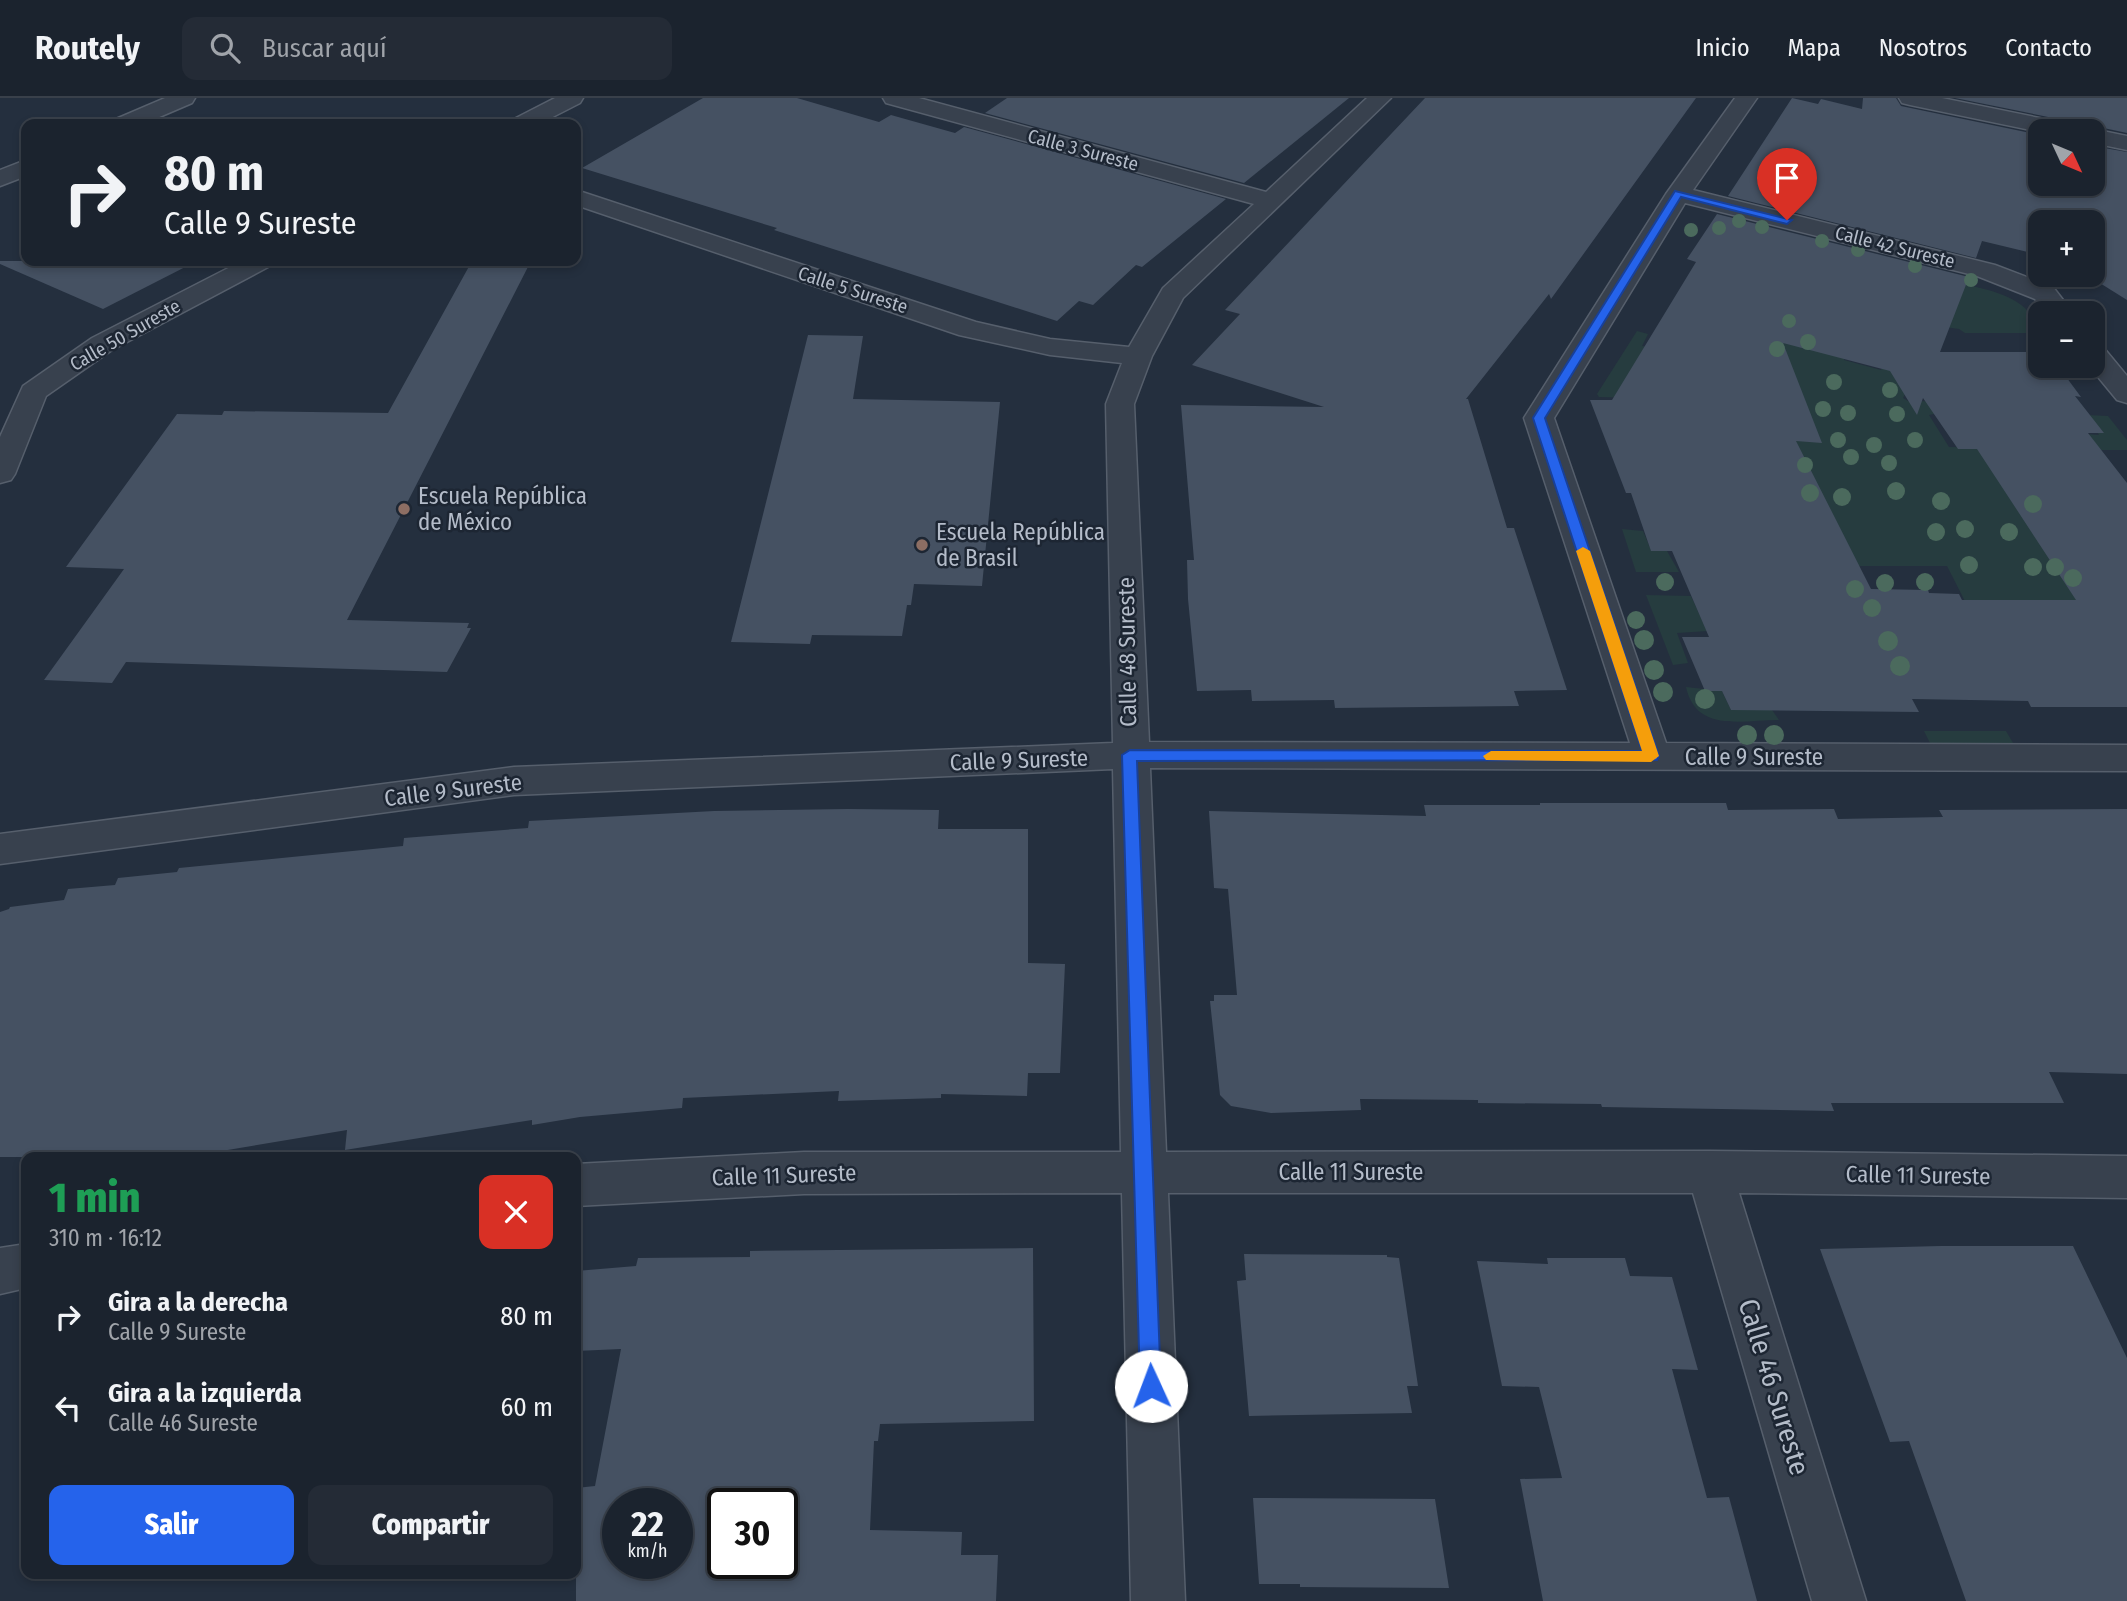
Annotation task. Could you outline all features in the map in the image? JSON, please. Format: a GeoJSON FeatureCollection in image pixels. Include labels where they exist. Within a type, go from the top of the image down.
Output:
{"type":"FeatureCollection","features":[{"type":"Feature","properties":{"kind":"street"},"geometry":{"type":"LineString","coordinates":[[136,119],[184,98]]}},
{"type":"Feature","properties":{"kind":"street"},"geometry":{"type":"LineString","coordinates":[[532,119],[572,98]]}},
{"type":"Feature","properties":{"kind":"street","name":"Calle 3 Sureste"},"geometry":{"type":"LineString","coordinates":[[894,98],[1272,201]]}},
{"type":"Feature","properties":{"kind":"street","name":"Calle 48 Sureste"},"geometry":{"type":"LineString","coordinates":[[1158,1601],[1120,404],[1138,356],[1172,294],[1380,98]]}},
{"type":"Feature","properties":{"kind":"street"},"geometry":{"type":"LineString","coordinates":[[1651,756],[1539,418],[1678,194],[1746,98]]}},
{"type":"Feature","properties":{"kind":"street"},"geometry":{"type":"LineString","coordinates":[[1910,98],[2028,122]]}},
{"type":"Feature","properties":{"kind":"street"},"geometry":{"type":"LineString","coordinates":[[2105,138],[2127,143]]}},
{"type":"Feature","properties":{"kind":"street"},"geometry":{"type":"LineString","coordinates":[[0,179],[21,169]]}},
{"type":"Feature","properties":{"kind":"street","name":"Calle 42 Sureste"},"geometry":{"type":"LineString","coordinates":[[1678,194],[1986,270],[2044,293],[2050,301]]}},
{"type":"Feature","properties":{"kind":"street","name":"Calle 5 Sureste"},"geometry":{"type":"LineString","coordinates":[[581,199],[969,329],[1050,347],[1138,356]]}},
{"type":"Feature","properties":{"kind":"street","name":"Calle 50 Sureste"},"geometry":{"type":"LineString","coordinates":[[0,474],[33,391],[102,344],[251,266]]}},
{"type":"Feature","properties":{"kind":"street"},"geometry":{"type":"LineString","coordinates":[[2105,367],[2127,394]]}},
{"type":"Feature","properties":{"kind":"street","name":"Calle 9 Sureste"},"geometry":{"type":"LineString","coordinates":[[0,849],[514,781],[1130,755],[2127,758]]}},
{"type":"Feature","properties":{"kind":"street","name":"Calle 11 Sureste"},"geometry":{"type":"LineString","coordinates":[[581,1185],[804,1172],[1710,1172],[2127,1177]]}},
{"type":"Feature","properties":{"kind":"street","name":"Calle 46 Sureste"},"geometry":{"type":"LineString","coordinates":[[1710,1172],[1839,1601]]}},
{"type":"Feature","properties":{"kind":"street"},"geometry":{"type":"LineString","coordinates":[[0,1271],[21,1267]]}},
{"type":"Feature","properties":{"kind":"green space"},"geometry":{"type":"Polygon","coordinates":[[[1963,284],[1999,293],[2028,311],[2028,333],[1965,333],[1959,329],[1945,327],[1963,284]]]}},
{"type":"Feature","properties":{"kind":"green space"},"geometry":{"type":"Polygon","coordinates":[[[1769,309],[1849,343],[1844,360],[1881,370],[1892,345],[1925,354],[1903,398],[1908,401],[1993,402],[1929,415],[1949,447],[2045,448],[2127,645],[2068,600],[2006,600],[1973,617],[1947,566],[1783,566],[1751,454],[1805,436],[1807,442],[1821,442],[1763,401],[1599,397],[1597,394],[1637,331],[1648,334],[1642,346],[1649,347],[1769,309]]]}},
{"type":"Feature","properties":{"kind":"green space"},"geometry":{"type":"Polygon","coordinates":[[[2087,415],[2108,416],[2127,440],[2127,450],[2097,450],[2085,434],[2099,435],[2087,415]]]}},
{"type":"Feature","properties":{"kind":"green space"},"geometry":{"type":"Polygon","coordinates":[[[1622,529],[1643,531],[1651,550],[1667,551],[1679,572],[1636,572],[1622,529]]]}},
{"type":"Feature","properties":{"kind":"green space"},"geometry":{"type":"Polygon","coordinates":[[[1646,595],[1691,596],[1707,631],[1677,633],[1688,663],[1673,665],[1646,595]]]}},
{"type":"Feature","properties":{"kind":"green space"},"geometry":{"type":"Polygon","coordinates":[[[1686,687],[1722,691],[1731,710],[1772,710],[1779,720],[1736,722],[1710,718],[1691,702],[1686,687]]]}},
{"type":"Feature","properties":{"kind":"green space"},"geometry":{"type":"Polygon","coordinates":[[[1924,731],[2006,731],[2013,743],[1930,743],[1924,731]]]}},
{"type":"Feature","properties":{"kind":"building"},"geometry":{"type":"Polygon","coordinates":[[[703,98],[797,98],[879,122],[891,115],[955,133],[964,127],[1226,199],[1142,267],[1136,265],[1093,305],[1079,301],[1057,321],[774,230],[777,228],[582,168],[703,98]]]}},
{"type":"Feature","properties":{"kind":"building"},"geometry":{"type":"Polygon","coordinates":[[[1007,98],[1349,98],[1244,183],[985,113],[1007,98]]]}},
{"type":"Feature","properties":{"kind":"building"},"geometry":{"type":"Polygon","coordinates":[[[1425,98],[1696,98],[1551,299],[1549,294],[1466,399],[1507,528],[1514,528],[1567,690],[1514,691],[1519,706],[1335,708],[1334,700],[1252,701],[1251,690],[1197,691],[1187,560],[1194,560],[1181,405],[1324,407],[1192,365],[1240,314],[1225,310],[1425,98]]]}},
{"type":"Feature","properties":{"kind":"building"},"geometry":{"type":"Polygon","coordinates":[[[1792,98],[1818,104],[1821,99],[1862,109],[1863,98],[1896,98],[1901,106],[2028,132],[2028,196],[2105,196],[2105,148],[2127,152],[2127,300],[2105,286],[2105,210],[2028,210],[2028,252],[1982,241],[1976,258],[1728,196],[1792,98]]]}},
{"type":"Feature","properties":{"kind":"building"},"geometry":{"type":"Polygon","coordinates":[[[1955,98],[2127,98],[2127,133],[2105,128],[2105,119],[2058,119],[1955,98]]]}},
{"type":"Feature","properties":{"kind":"building"},"geometry":{"type":"Polygon","coordinates":[[[1717,214],[1969,277],[1940,352],[2028,352],[2028,378],[2067,378],[2081,397],[2075,396],[2104,433],[2088,433],[2127,483],[2127,707],[2031,707],[2028,701],[1912,699],[1919,712],[1731,710],[1722,691],[1705,691],[1682,637],[1709,637],[1672,551],[1651,551],[1631,493],[1626,493],[1590,400],[1612,400],[1696,262],[1687,259],[1717,214]],[[1783,343],[1822,443],[1796,441],[1871,589],[1928,590],[1929,593],[1959,594],[1962,600],[2076,600],[1977,449],[1958,449],[1923,398],[1917,415],[1890,371],[1783,343]]]}},
{"type":"Feature","properties":{"kind":"building"},"geometry":{"type":"Polygon","coordinates":[[[0,261],[21,261],[21,266],[187,266],[103,309],[0,264],[0,261]]]}},
{"type":"Feature","properties":{"kind":"building"},"geometry":{"type":"Polygon","coordinates":[[[469,266],[528,266],[347,620],[469,623],[467,628],[471,628],[447,672],[126,662],[112,683],[44,680],[124,569],[66,567],[177,414],[222,415],[224,411],[388,413],[469,266]]]}},
{"type":"Feature","properties":{"kind":"building"},"geometry":{"type":"Polygon","coordinates":[[[808,335],[863,336],[853,399],[1000,402],[982,586],[914,584],[902,636],[812,635],[810,644],[731,642],[808,335]]]}},
{"type":"Feature","properties":{"kind":"building"},"geometry":{"type":"Polygon","coordinates":[[[1726,803],[1728,810],[1834,809],[1838,819],[1943,817],[1939,810],[2127,809],[2127,1074],[2049,1072],[2064,1103],[1831,1103],[1834,1111],[1360,1099],[1361,1110],[1271,1113],[1231,1106],[1220,1095],[1210,1001],[1214,1001],[1214,995],[1237,995],[1228,889],[1214,888],[1209,811],[1426,816],[1424,805],[1726,803]]]}},
{"type":"Feature","properties":{"kind":"building"},"geometry":{"type":"Polygon","coordinates":[[[939,810],[938,829],[1028,829],[1028,963],[1065,964],[1060,1073],[1028,1073],[1027,1096],[941,1094],[941,1098],[838,1101],[839,1091],[683,1098],[682,1108],[580,1117],[532,1125],[532,1120],[345,1150],[347,1130],[216,1152],[21,1152],[21,1157],[0,1157],[0,912],[10,907],[64,900],[68,889],[115,885],[118,878],[177,872],[179,868],[403,846],[404,838],[528,828],[529,821],[714,811],[939,810]]]}},
{"type":"Feature","properties":{"kind":"building"},"geometry":{"type":"Polygon","coordinates":[[[2073,1246],[2127,1358],[2127,1601],[1966,1601],[1909,1441],[1890,1442],[1820,1249],[2073,1246]]]}},
{"type":"Feature","properties":{"kind":"building"},"geometry":{"type":"Polygon","coordinates":[[[1033,1248],[1034,1421],[880,1424],[878,1441],[874,1441],[870,1530],[962,1532],[961,1555],[998,1555],[996,1601],[576,1601],[576,1579],[581,1579],[581,1487],[595,1486],[621,1349],[581,1351],[581,1271],[636,1266],[638,1258],[750,1257],[750,1251],[1033,1248]]]}},
{"type":"Feature","properties":{"kind":"building"},"geometry":{"type":"Polygon","coordinates":[[[1244,1254],[1387,1255],[1399,1258],[1418,1386],[1407,1386],[1412,1413],[1249,1416],[1237,1281],[1246,1280],[1244,1254]]]}},
{"type":"Feature","properties":{"kind":"building"},"geometry":{"type":"Polygon","coordinates":[[[1547,1258],[1625,1258],[1630,1276],[1672,1277],[1698,1370],[1672,1369],[1707,1498],[1729,1497],[1757,1601],[1543,1601],[1520,1479],[1562,1478],[1539,1387],[1502,1386],[1477,1261],[1548,1264],[1547,1258]]]}},
{"type":"Feature","properties":{"kind":"building"},"geometry":{"type":"Polygon","coordinates":[[[1253,1498],[1435,1499],[1449,1588],[1300,1587],[1300,1584],[1259,1584],[1253,1498]]]}},
{"type":"Feature","properties":{"kind":"slow traffic"},"geometry":{"type":"LineString","coordinates":[[1491,756],[1651,756],[1583,551]]}},
{"type":"Feature","properties":{"kind":"place","name":"Escuela República de México"},"geometry":{"type":"Point","coordinates":[404,509]}},
{"type":"Feature","properties":{"kind":"place","name":"Escuela República de Brasil"},"geometry":{"type":"Point","coordinates":[922,545]}},
{"type":"Feature","properties":{"kind":"route"},"geometry":{"type":"LineString","coordinates":[[1151,1386],[1130,755],[1651,756],[1539,418],[1678,194],[1787,220]]}}]}
